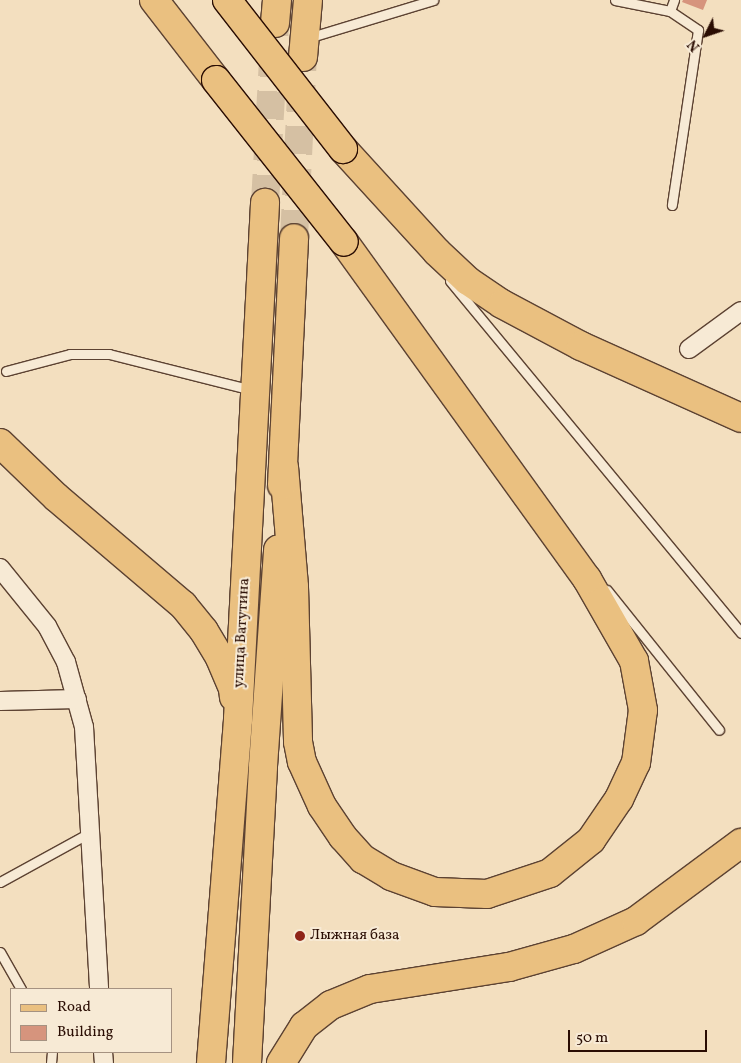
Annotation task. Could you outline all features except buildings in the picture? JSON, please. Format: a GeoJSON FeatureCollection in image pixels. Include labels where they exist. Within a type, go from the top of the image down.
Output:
{"type":"FeatureCollection","features":[{"type":"Feature","properties":{"kind":"main road"},"geometry":{"type":"LineString","coordinates":[[154,0],[344,242],[587,579],[634,661],[643,710],[636,763],[608,815],[591,840],[550,873],[487,894],[435,892],[391,876],[363,859],[343,837],[322,806],[302,762],[298,742],[294,587],[284,467]]}},
{"type":"Feature","properties":{"kind":"main road"},"geometry":{"type":"LineString","coordinates":[[227,0],[343,149],[394,206],[468,281],[502,304],[581,346],[741,418]]}},
{"type":"Feature","properties":{"kind":"main road"},"geometry":{"type":"LineString","coordinates":[[304,48],[308,0]]}},
{"type":"Feature","properties":{"kind":"main road","name":"улица Ватутина"},"geometry":{"type":"LineString","coordinates":[[211,1063],[238,719],[265,203]]}},
{"type":"Feature","properties":{"kind":"main road","name":"улица Ватутина"},"geometry":{"type":"LineString","coordinates":[[247,1063],[263,766],[284,467],[294,238]]}},
{"type":"Feature","properties":{"kind":"main road"},"geometry":{"type":"LineString","coordinates":[[0,443],[56,497],[183,605],[204,631],[220,658],[233,688],[238,719]]}},
{"type":"Feature","properties":{"kind":"main road"},"geometry":{"type":"LineString","coordinates":[[281,1063],[304,1026],[331,1005],[370,988],[509,967],[574,949],[636,921],[741,844]]}},
{"type":"Feature","properties":{"kind":"street"},"geometry":{"type":"LineString","coordinates":[[689,349],[741,310]]}},
{"type":"Feature","properties":{"kind":"street"},"geometry":{"type":"LineString","coordinates":[[0,568],[47,626],[66,662],[84,727],[99,988]]}},
{"type":"Feature","properties":{"kind":"street"},"geometry":{"type":"LineString","coordinates":[[0,701],[77,699]]}},
{"type":"Feature","properties":{"kind":"lane"},"geometry":{"type":"LineString","coordinates":[[304,48],[433,0]]}},
{"type":"Feature","properties":{"kind":"lane"},"geometry":{"type":"LineString","coordinates":[[615,0],[670,12],[698,30],[672,205]]}},
{"type":"Feature","properties":{"kind":"lane"},"geometry":{"type":"LineString","coordinates":[[670,12],[674,0]]}},
{"type":"Feature","properties":{"kind":"lane"},"geometry":{"type":"LineString","coordinates":[[394,206],[442,271],[741,633]]}},
{"type":"Feature","properties":{"kind":"lane"},"geometry":{"type":"LineString","coordinates":[[6,371],[70,354],[109,354],[255,391]]}},
{"type":"Feature","properties":{"kind":"lane"},"geometry":{"type":"LineString","coordinates":[[587,579],[604,586],[720,730]]}},
{"type":"Feature","properties":{"kind":"lane"},"geometry":{"type":"LineString","coordinates":[[0,882],[89,834]]}},
{"type":"Feature","properties":{"kind":"lane"},"geometry":{"type":"LineString","coordinates":[[0,952],[20,988]]}},
{"type":"Feature","properties":{"kind":"tunnel"},"geometry":{"type":"LineString","coordinates":[[265,203],[275,23]]}},
{"type":"Feature","properties":{"kind":"tunnel"},"geometry":{"type":"LineString","coordinates":[[294,238],[303,57]]}},
{"type":"Feature","properties":{"kind":"place","name":"Лыжная база"},"geometry":{"type":"Point","coordinates":[300,936]}}]}
